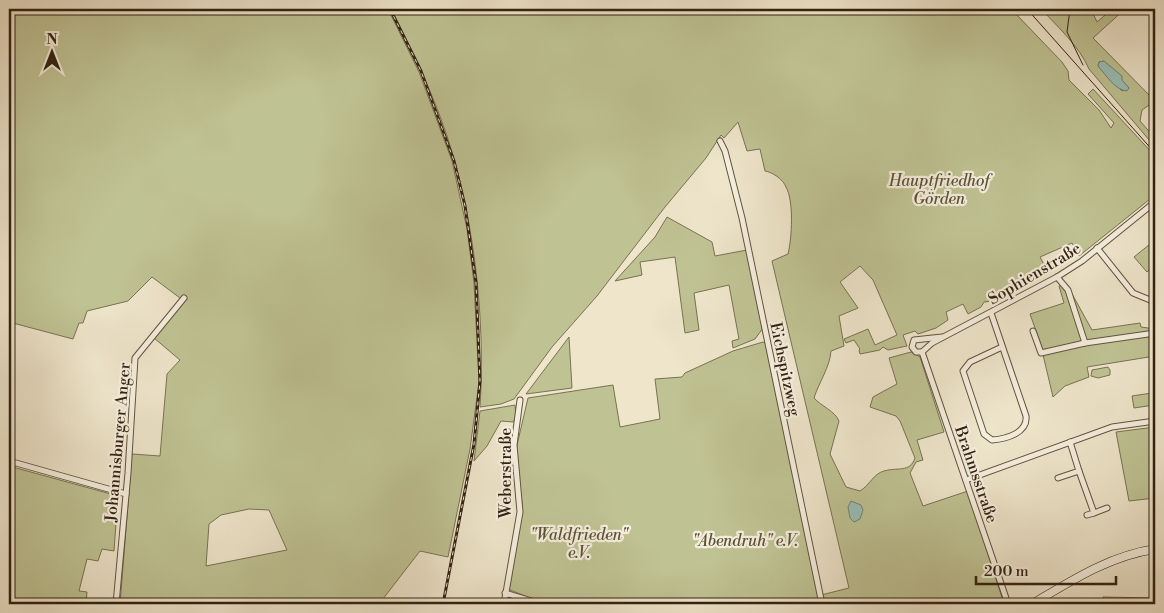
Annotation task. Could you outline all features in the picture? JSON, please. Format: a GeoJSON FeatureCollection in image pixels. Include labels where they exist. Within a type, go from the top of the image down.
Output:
{"type":"FeatureCollection","features":[{"type":"Feature","properties":{"kind":"street","name":"Eichspitzweg"},"geometry":{"type":"LineString","coordinates":[[720,141],[725,151],[742,218],[822,604]]}},
{"type":"Feature","properties":{"kind":"street","name":"Sophienstraße"},"geometry":{"type":"LineString","coordinates":[[943,338],[919,338],[912,342],[912,347],[916,352],[922,352],[932,343],[943,338],[991,313],[1057,277],[1155,202]]}},
{"type":"Feature","properties":{"kind":"street"},"geometry":{"type":"LineString","coordinates":[[1097,248],[1133,293],[1155,302]]}},
{"type":"Feature","properties":{"kind":"street"},"geometry":{"type":"LineString","coordinates":[[1057,277],[1068,290],[1085,343]]}},
{"type":"Feature","properties":{"kind":"street","name":"Johannisburger Anger"},"geometry":{"type":"LineString","coordinates":[[116,604],[135,358],[184,298]]}},
{"type":"Feature","properties":{"kind":"street"},"geometry":{"type":"LineString","coordinates":[[991,313],[1027,422],[1026,427],[1020,432],[992,440],[984,434],[962,371],[970,362],[1002,347]]}},
{"type":"Feature","properties":{"kind":"street"},"geometry":{"type":"LineString","coordinates":[[1033,331],[1041,353],[1085,343],[1155,333]]}},
{"type":"Feature","properties":{"kind":"street","name":"Brahmsstraße"},"geometry":{"type":"LineString","coordinates":[[922,352],[1008,604]]}},
{"type":"Feature","properties":{"kind":"street","name":"Weberstraße"},"geometry":{"type":"LineString","coordinates":[[504,604],[520,512],[514,445],[520,400]]}},
{"type":"Feature","properties":{"kind":"street"},"geometry":{"type":"LineString","coordinates":[[966,480],[1112,427],[1155,421]]}},
{"type":"Feature","properties":{"kind":"street"},"geometry":{"type":"LineString","coordinates":[[1070,442],[1094,513]]}},
{"type":"Feature","properties":{"kind":"street"},"geometry":{"type":"LineString","coordinates":[[9,461],[126,494]]}},
{"type":"Feature","properties":{"kind":"street"},"geometry":{"type":"LineString","coordinates":[[1058,478],[1079,470]]}},
{"type":"Feature","properties":{"kind":"street"},"geometry":{"type":"LineString","coordinates":[[1087,515],[1107,508]]}},
{"type":"Feature","properties":{"kind":"street"},"geometry":{"type":"LineString","coordinates":[[1032,604],[1102,564],[1155,548]]}},
{"type":"Feature","properties":{"kind":"street"},"geometry":{"type":"LineString","coordinates":[[505,592],[541,604]]}},
{"type":"Feature","properties":{"kind":"green space"},"geometry":{"type":"Polygon","coordinates":[[[9,9],[388,9],[419,72],[452,161],[467,229],[474,283],[479,382],[470,449],[448,557],[420,551],[379,604],[120,604],[132,454],[160,456],[167,374],[180,360],[154,338],[184,301],[152,277],[128,301],[87,311],[83,323],[79,323],[73,339],[9,322],[9,9]],[[249,509],[221,515],[209,524],[206,566],[287,550],[269,510],[249,509]]]}},
{"type":"Feature","properties":{"kind":"green space","name":"Hauptfriedhof Görden"},"geometry":{"type":"Polygon","coordinates":[[[391,9],[1013,9],[1062,62],[1068,71],[1069,80],[1099,110],[1111,128],[1114,123],[1088,94],[1093,89],[1155,156],[1155,195],[1079,256],[1072,243],[1040,257],[1048,272],[993,301],[984,302],[981,307],[968,314],[963,304],[946,312],[948,320],[936,328],[918,334],[915,331],[903,335],[907,346],[888,350],[883,347],[880,350],[860,354],[860,349],[854,340],[846,343],[844,339],[868,329],[875,345],[897,335],[873,280],[860,266],[840,282],[858,308],[839,316],[844,346],[831,351],[829,363],[814,398],[834,414],[839,421],[830,454],[846,487],[860,491],[880,472],[906,468],[913,463],[915,458],[900,421],[896,416],[870,407],[873,397],[897,384],[889,358],[911,352],[920,357],[944,432],[917,440],[923,460],[916,462],[910,473],[923,506],[968,491],[1004,604],[823,604],[821,595],[849,588],[772,261],[788,254],[791,239],[789,193],[785,184],[780,179],[774,174],[765,171],[760,149],[747,151],[738,122],[724,138],[721,135],[706,158],[665,207],[597,296],[552,347],[514,399],[501,404],[480,407],[481,336],[479,299],[475,261],[461,187],[452,152],[436,105],[418,63],[391,9]]]}},
{"type":"Feature","properties":{"kind":"green space"},"geometry":{"type":"Polygon","coordinates":[[[1041,9],[1091,9],[1097,22],[1112,9],[1125,9],[1093,38],[1155,101],[1142,110],[1140,121],[1155,138],[1155,147],[1089,69],[1074,45],[1041,9]],[[1104,61],[1099,62],[1098,66],[1122,91],[1129,88],[1104,61]]]}},
{"type":"Feature","properties":{"kind":"green space"},"geometry":{"type":"Polygon","coordinates":[[[667,217],[712,242],[715,256],[747,250],[763,328],[755,339],[733,348],[732,341],[739,339],[729,285],[694,293],[699,330],[685,333],[675,257],[640,262],[642,275],[615,281],[655,237],[667,217]]]}},
{"type":"Feature","properties":{"kind":"green space"},"geometry":{"type":"Polygon","coordinates":[[[1155,240],[1155,265],[1147,272],[1134,257],[1155,240]]]}},
{"type":"Feature","properties":{"kind":"green space"},"geometry":{"type":"Polygon","coordinates":[[[1066,283],[1092,330],[1140,323],[1141,327],[1155,329],[1155,356],[1087,367],[1089,377],[1065,386],[1053,397],[1040,342],[1030,314],[1064,303],[1059,286],[1066,283]]]}},
{"type":"Feature","properties":{"kind":"green space"},"geometry":{"type":"Polygon","coordinates":[[[569,337],[572,388],[526,394],[569,337]]]}},
{"type":"Feature","properties":{"kind":"green space"},"geometry":{"type":"Polygon","coordinates":[[[763,342],[766,344],[820,604],[546,604],[510,590],[509,586],[522,514],[522,502],[515,465],[517,445],[528,398],[613,385],[620,427],[660,419],[655,379],[682,377],[685,373],[733,351],[763,342]]]}},
{"type":"Feature","properties":{"kind":"green space"},"geometry":{"type":"Polygon","coordinates":[[[1108,367],[1110,375],[1098,378],[1091,376],[1092,370],[1108,367]]]}},
{"type":"Feature","properties":{"kind":"green space"},"geometry":{"type":"Polygon","coordinates":[[[1152,393],[1154,405],[1134,408],[1132,396],[1152,393]]]}},
{"type":"Feature","properties":{"kind":"green space"},"geometry":{"type":"Polygon","coordinates":[[[515,405],[516,417],[513,422],[501,421],[487,446],[474,461],[480,411],[515,405]]]}},
{"type":"Feature","properties":{"kind":"green space"},"geometry":{"type":"Polygon","coordinates":[[[1155,427],[1155,498],[1129,501],[1116,432],[1155,427]]]}},
{"type":"Feature","properties":{"kind":"green space"},"geometry":{"type":"Polygon","coordinates":[[[9,466],[118,496],[114,551],[102,549],[98,561],[87,559],[79,591],[87,592],[86,604],[9,604],[9,466]]]}},
{"type":"Feature","properties":{"kind":"green space"},"geometry":{"type":"Polygon","coordinates":[[[1103,597],[1155,598],[1155,604],[1103,604],[1103,597]]]}},
{"type":"Feature","properties":{"kind":"water"},"geometry":{"type":"Polygon","coordinates":[[[1104,61],[1122,76],[1122,80],[1129,88],[1127,91],[1115,85],[1098,66],[1099,62],[1104,61]]]}},
{"type":"Feature","properties":{"kind":"water"},"geometry":{"type":"Polygon","coordinates":[[[851,501],[861,505],[863,510],[860,519],[854,522],[850,518],[848,507],[851,501]]]}},
{"type":"Feature","properties":{"kind":"tram line"},"geometry":{"type":"LineString","coordinates":[[1027,9],[1155,153]]}},
{"type":"Feature","properties":{"kind":"tram line"},"geometry":{"type":"LineString","coordinates":[[1070,9],[1067,32],[1083,65]]}},
{"type":"Feature","properties":{"kind":"railway"},"geometry":{"type":"LineString","coordinates":[[390,9],[421,71],[454,161],[465,206],[476,283],[480,381],[474,444],[443,604]]}},
{"type":"Feature","properties":{"kind":"park label","name":"\"Abendruh\" e.V."},"geometry":{"type":"Point","coordinates":[745,540]}},
{"type":"Feature","properties":{"kind":"park label","name":"\"Waldfrieden\" e.V."},"geometry":{"type":"Point","coordinates":[579,543]}}]}
